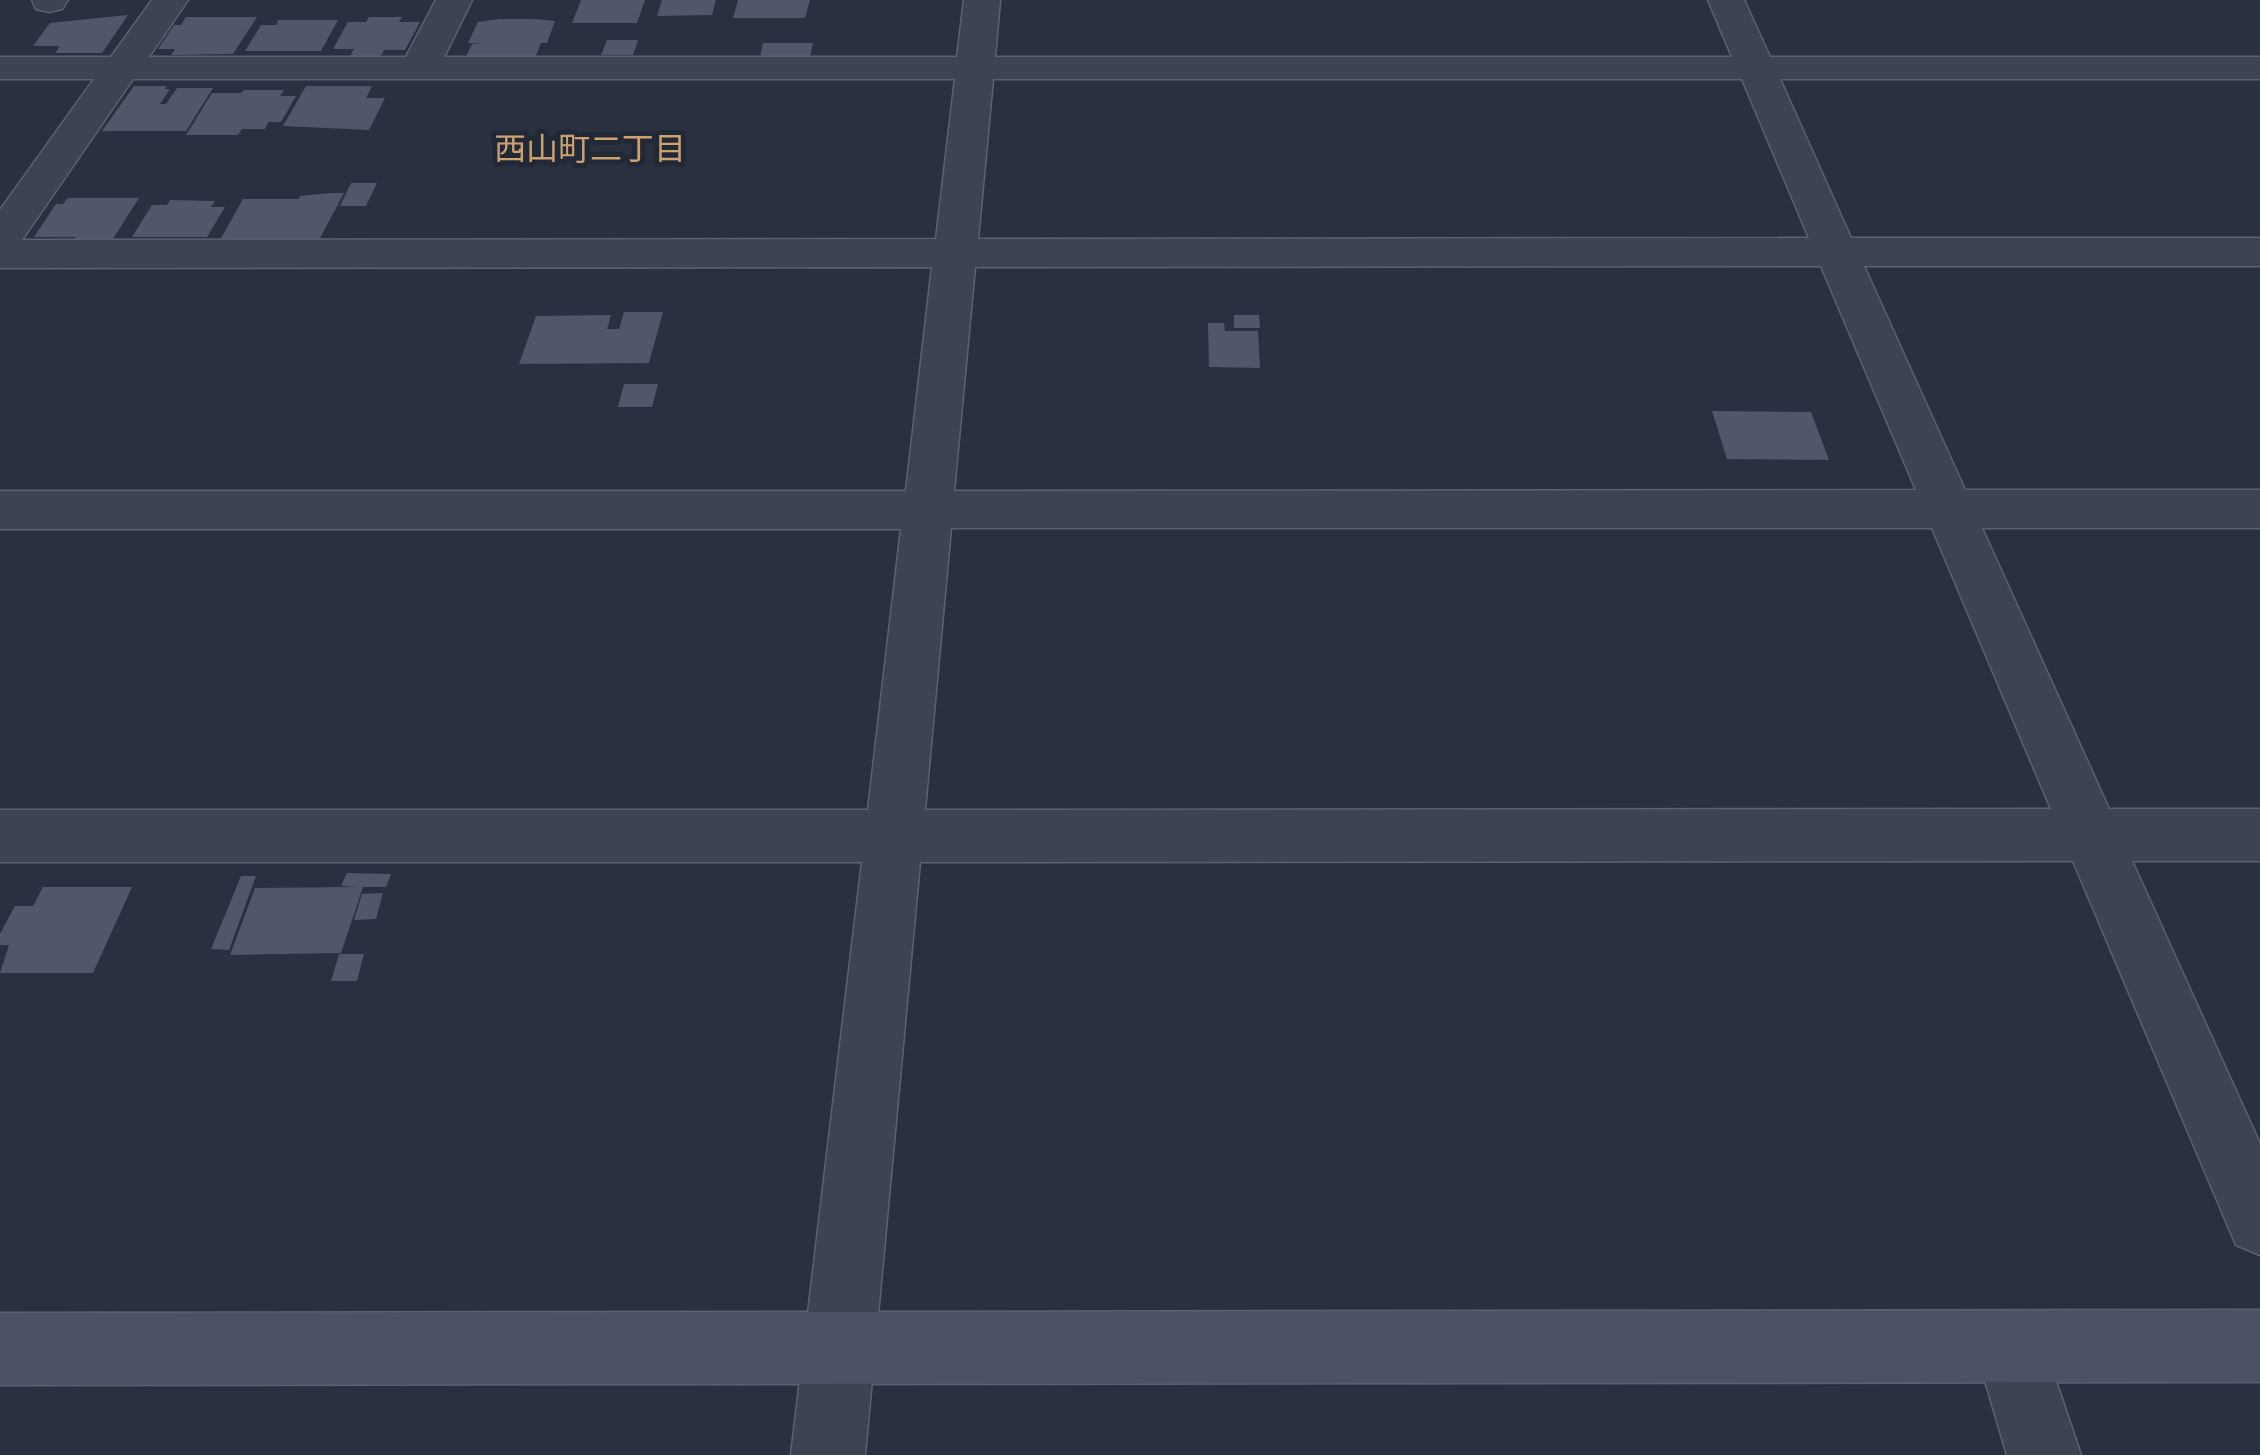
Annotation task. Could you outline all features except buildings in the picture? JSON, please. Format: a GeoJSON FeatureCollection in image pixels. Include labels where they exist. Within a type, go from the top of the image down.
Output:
{"type":"FeatureCollection","features":[{"type":"Feature","properties":{"kind":"street"},"geometry":{"type":"LineString","coordinates":[[0,240],[170,0]]}},
{"type":"Feature","properties":{"kind":"street"},"geometry":{"type":"LineString","coordinates":[[418,70],[454,0]]}},
{"type":"Feature","properties":{"kind":"street"},"geometry":{"type":"LineString","coordinates":[[828,1455],[982,0]]}},
{"type":"Feature","properties":{"kind":"street"},"geometry":{"type":"LineString","coordinates":[[1726,0],[2260,1221]]}},
{"type":"Feature","properties":{"kind":"street"},"geometry":{"type":"LineString","coordinates":[[0,68],[2260,68]]}},
{"type":"Feature","properties":{"kind":"street"},"geometry":{"type":"LineString","coordinates":[[0,254],[2260,252]]}},
{"type":"Feature","properties":{"kind":"street"},"geometry":{"type":"LineString","coordinates":[[0,510],[2260,509]]}},
{"type":"Feature","properties":{"kind":"street"},"geometry":{"type":"LineString","coordinates":[[0,836],[2260,835]]}},
{"type":"Feature","properties":{"kind":"street"},"geometry":{"type":"LineString","coordinates":[[0,1349],[2260,1346]]}},
{"type":"Feature","properties":{"kind":"street"},"geometry":{"type":"LineString","coordinates":[[2011,1347],[2044,1455]]}},
{"type":"Feature","properties":{"kind":"district","name":"西山町二丁目"},"geometry":{"type":"Point","coordinates":[590,149]}}]}
